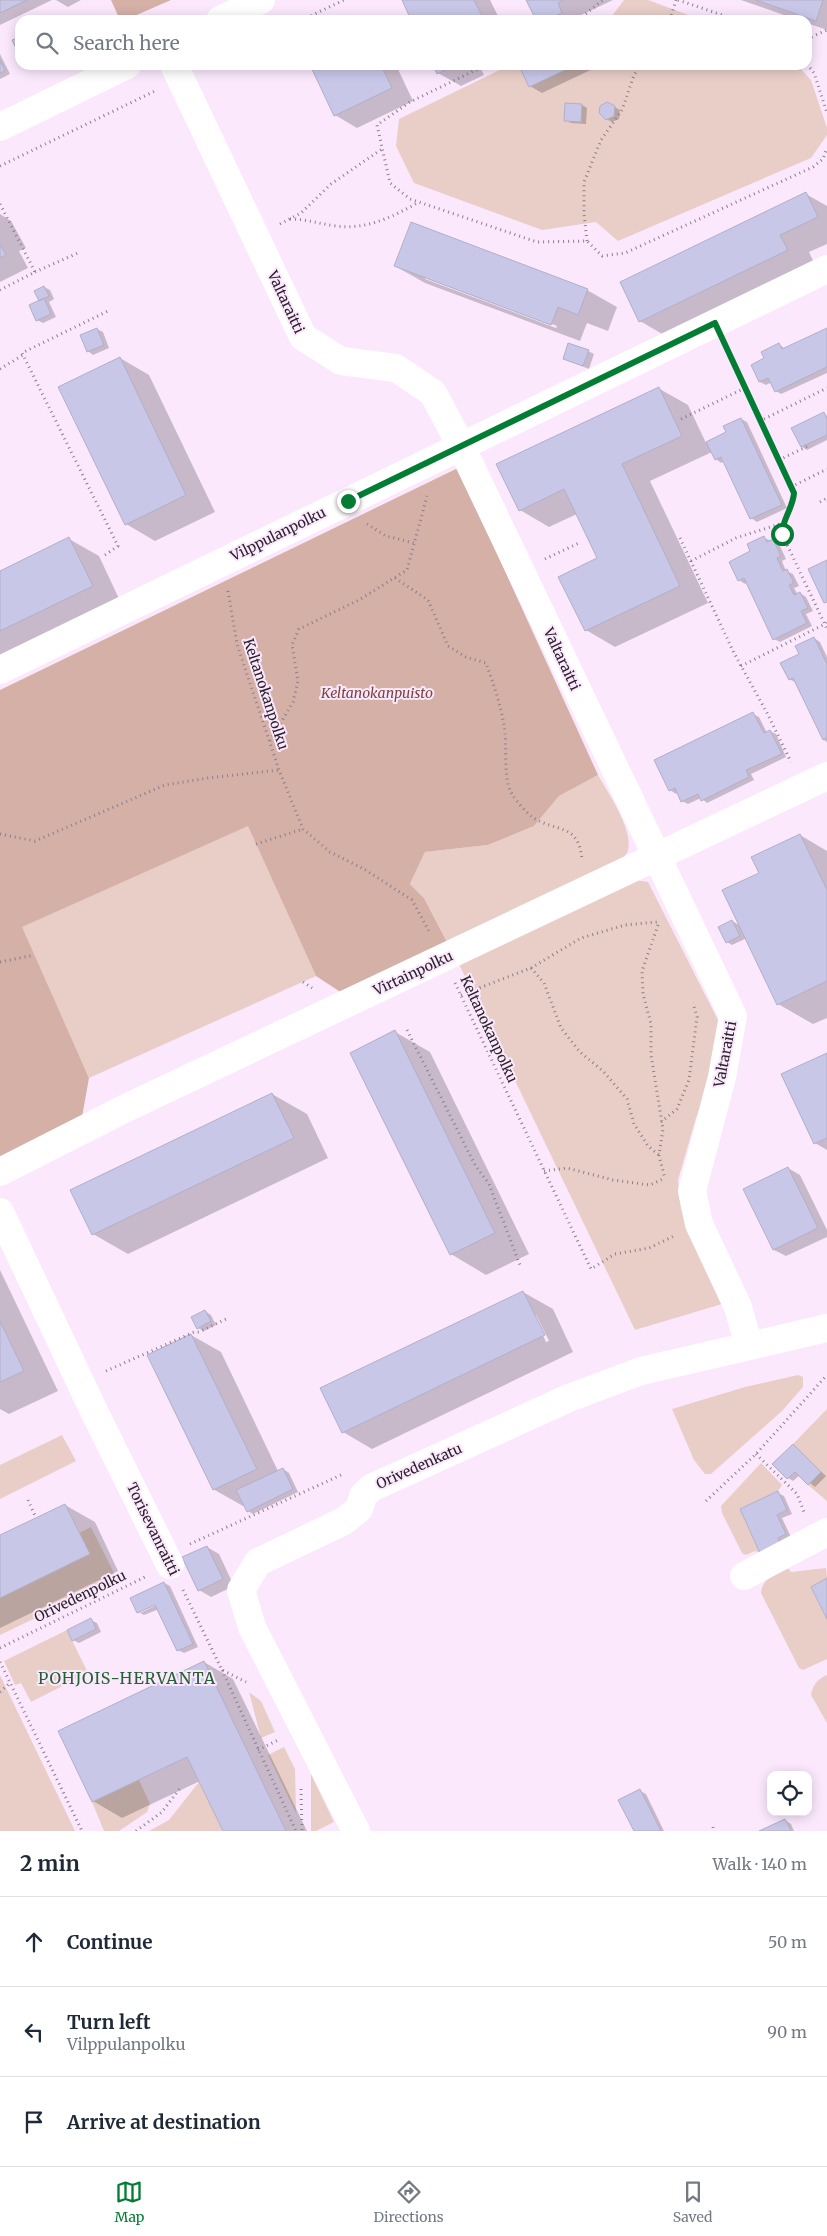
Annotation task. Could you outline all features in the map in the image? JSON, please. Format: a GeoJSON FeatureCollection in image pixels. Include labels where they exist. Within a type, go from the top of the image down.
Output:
{"type":"FeatureCollection","features":[{"type":"Feature","properties":{"kind":"street"},"geometry":{"type":"LineString","coordinates":[[230,15],[262,0]]}},
{"type":"Feature","properties":{"kind":"street"},"geometry":{"type":"LineString","coordinates":[[0,127],[117,70]]}},
{"type":"Feature","properties":{"kind":"street","name":"Valtaraitti"},"geometry":{"type":"LineString","coordinates":[[178,72],[302,338],[341,361],[396,368],[433,393],[461,446],[733,1016],[722,1077],[692,1191],[699,1224],[738,1307],[749,1346]]}},
{"type":"Feature","properties":{"kind":"street","name":"Vilppulanpolku"},"geometry":{"type":"LineString","coordinates":[[0,670],[827,269]]}},
{"type":"Feature","properties":{"kind":"street","name":"Virtainpolku"},"geometry":{"type":"LineString","coordinates":[[0,1172],[126,1108],[827,776]]}},
{"type":"Feature","properties":{"kind":"street","name":"Torisevanraitti"},"geometry":{"type":"LineString","coordinates":[[0,1212],[170,1565]]}},
{"type":"Feature","properties":{"kind":"street","name":"Orivedenkatu"},"geometry":{"type":"LineString","coordinates":[[356,1831],[252,1627],[241,1590],[258,1562],[344,1521],[359,1509],[363,1496],[371,1488],[569,1398],[640,1371],[827,1328]]}},
{"type":"Feature","properties":{"kind":"street"},"geometry":{"type":"LineString","coordinates":[[744,1576],[821,1535]]}},
{"type":"Feature","properties":{"kind":"path"},"geometry":{"type":"LineString","coordinates":[[312,15],[344,0]]}},
{"type":"Feature","properties":{"kind":"path"},"geometry":{"type":"LineString","coordinates":[[584,15],[603,0]]}},
{"type":"Feature","properties":{"kind":"path"},"geometry":{"type":"LineString","coordinates":[[672,15],[677,0],[722,15]]}},
{"type":"Feature","properties":{"kind":"path"},"geometry":{"type":"LineString","coordinates":[[812,37],[827,30]]}},
{"type":"Feature","properties":{"kind":"path"},"geometry":{"type":"LineString","coordinates":[[476,70],[410,102],[377,124],[390,183],[410,199],[537,242],[587,241]]}},
{"type":"Feature","properties":{"kind":"path"},"geometry":{"type":"LineString","coordinates":[[638,70],[622,110],[601,140],[584,182],[584,214],[587,241],[602,256],[625,254],[813,166],[823,159],[827,148]]}},
{"type":"Feature","properties":{"kind":"path"},"geometry":{"type":"LineString","coordinates":[[812,70],[827,114]]}},
{"type":"Feature","properties":{"kind":"path"},"geometry":{"type":"LineString","coordinates":[[0,166],[178,72]]}},
{"type":"Feature","properties":{"kind":"path"},"geometry":{"type":"LineString","coordinates":[[256,237],[301,213],[331,184],[382,149]]}},
{"type":"Feature","properties":{"kind":"path"},"geometry":{"type":"LineString","coordinates":[[289,219],[304,219],[334,226],[358,228],[396,215],[420,202]]}},
{"type":"Feature","properties":{"kind":"path"},"geometry":{"type":"LineString","coordinates":[[0,204],[35,272]]}},
{"type":"Feature","properties":{"kind":"path"},"geometry":{"type":"LineString","coordinates":[[0,290],[80,252]]}},
{"type":"Feature","properties":{"kind":"path"},"geometry":{"type":"LineString","coordinates":[[0,369],[23,355],[22,353],[108,311]]}},
{"type":"Feature","properties":{"kind":"path"},"geometry":{"type":"LineString","coordinates":[[715,323],[794,493],[794,500],[784,523],[782,534],[826,622],[827,629]]}},
{"type":"Feature","properties":{"kind":"path"},"geometry":{"type":"LineString","coordinates":[[23,355],[118,546],[105,555]]}},
{"type":"Feature","properties":{"kind":"path"},"geometry":{"type":"LineString","coordinates":[[681,419],[745,388]]}},
{"type":"Feature","properties":{"kind":"path"},"geometry":{"type":"LineString","coordinates":[[760,420],[827,388]]}},
{"type":"Feature","properties":{"kind":"path"},"geometry":{"type":"LineString","coordinates":[[779,460],[808,446]]}},
{"type":"Feature","properties":{"kind":"path"},"geometry":{"type":"LineString","coordinates":[[270,742],[293,702],[298,681],[292,645],[300,629],[359,600],[407,570],[426,501],[430,461]]}},
{"type":"Feature","properties":{"kind":"path"},"geometry":{"type":"LineString","coordinates":[[791,487],[827,469]]}},
{"type":"Feature","properties":{"kind":"path"},"geometry":{"type":"LineString","coordinates":[[820,502],[827,498]]}},
{"type":"Feature","properties":{"kind":"path"},"geometry":{"type":"LineString","coordinates":[[348,501],[369,526],[386,536],[414,543]]}},
{"type":"Feature","properties":{"kind":"path"},"geometry":{"type":"LineString","coordinates":[[691,561],[736,538],[784,523]]}},
{"type":"Feature","properties":{"kind":"path"},"geometry":{"type":"LineString","coordinates":[[680,538],[741,666],[767,713],[803,787]]}},
{"type":"Feature","properties":{"kind":"path"},"geometry":{"type":"LineString","coordinates":[[549,566],[545,559],[579,543]]}},
{"type":"Feature","properties":{"kind":"path","name":"Keltanokanpolku"},"geometry":{"type":"LineString","coordinates":[[222,561],[237,644],[279,770],[303,829],[330,852],[364,869],[412,900],[443,958],[591,1269],[615,1254],[649,1248],[699,1224]]}},
{"type":"Feature","properties":{"kind":"path"},"geometry":{"type":"LineString","coordinates":[[395,578],[428,600],[448,646],[466,658],[486,663],[505,727],[506,764],[511,793],[532,817],[566,829],[577,839],[581,850],[584,871],[591,888]]}},
{"type":"Feature","properties":{"kind":"path"},"geometry":{"type":"LineString","coordinates":[[741,666],[826,622]]}},
{"type":"Feature","properties":{"kind":"path"},"geometry":{"type":"LineString","coordinates":[[1,836],[35,841],[165,785],[217,776],[279,770]]}},
{"type":"Feature","properties":{"kind":"path"},"geometry":{"type":"LineString","coordinates":[[256,844],[303,829]]}},
{"type":"Feature","properties":{"kind":"path"},"geometry":{"type":"LineString","coordinates":[[658,922],[642,971],[643,994],[651,1024],[651,1055],[661,1122],[660,1156],[665,1178]]}},
{"type":"Feature","properties":{"kind":"path"},"geometry":{"type":"LineString","coordinates":[[658,922],[662,929]]}},
{"type":"Feature","properties":{"kind":"path"},"geometry":{"type":"LineString","coordinates":[[460,994],[531,968],[581,938],[625,925],[658,922]]}},
{"type":"Feature","properties":{"kind":"path"},"geometry":{"type":"LineString","coordinates":[[0,962],[34,955]]}},
{"type":"Feature","properties":{"kind":"path"},"geometry":{"type":"LineString","coordinates":[[531,968],[544,983],[561,1028],[580,1052],[603,1071],[627,1098],[634,1124],[648,1146],[660,1156]]}},
{"type":"Feature","properties":{"kind":"path"},"geometry":{"type":"LineString","coordinates":[[661,1122],[676,1109],[689,1080],[697,1018],[692,1000]]}},
{"type":"Feature","properties":{"kind":"path"},"geometry":{"type":"LineString","coordinates":[[407,1030],[475,1166],[489,1184],[521,1268]]}},
{"type":"Feature","properties":{"kind":"path"},"geometry":{"type":"LineString","coordinates":[[544,1171],[567,1168],[613,1180],[650,1185],[665,1178]]}},
{"type":"Feature","properties":{"kind":"path"},"geometry":{"type":"LineString","coordinates":[[665,1178],[692,1191]]}},
{"type":"Feature","properties":{"kind":"path"},"geometry":{"type":"LineString","coordinates":[[81,1383],[226,1319]]}},
{"type":"Feature","properties":{"kind":"path"},"geometry":{"type":"LineString","coordinates":[[706,1501],[756,1454],[827,1375]]}},
{"type":"Feature","properties":{"kind":"path"},"geometry":{"type":"LineString","coordinates":[[756,1454],[797,1494],[821,1535]]}},
{"type":"Feature","properties":{"kind":"path"},"geometry":{"type":"LineString","coordinates":[[170,1565],[178,1549],[350,1471]]}},
{"type":"Feature","properties":{"kind":"path"},"geometry":{"type":"LineString","coordinates":[[28,1500],[36,1518]]}},
{"type":"Feature","properties":{"kind":"path","name":"Orivedenpolku"},"geometry":{"type":"LineString","coordinates":[[0,1648],[170,1565]]}},
{"type":"Feature","properties":{"kind":"path","name":"Torisevanraitti"},"geometry":{"type":"LineString","coordinates":[[170,1565],[222,1670],[296,1831]]}},
{"type":"Feature","properties":{"kind":"path"},"geometry":{"type":"LineString","coordinates":[[0,1662],[82,1831]]}},
{"type":"Feature","properties":{"kind":"path"},"geometry":{"type":"LineString","coordinates":[[222,1670],[254,1686]]}},
{"type":"Feature","properties":{"kind":"path"},"geometry":{"type":"LineString","coordinates":[[0,1692],[10,1683]]}},
{"type":"Feature","properties":{"kind":"path"},"geometry":{"type":"LineString","coordinates":[[258,1750],[285,1736]]}},
{"type":"Feature","properties":{"kind":"path"},"geometry":{"type":"LineString","coordinates":[[301,1786],[302,1831]]}},
{"type":"Feature","properties":{"kind":"path"},"geometry":{"type":"LineString","coordinates":[[136,1831],[162,1812],[181,1787]]}},
{"type":"Feature","properties":{"kind":"shaded area"},"geometry":{"type":"Polygon","coordinates":[[[624,0],[648,0],[688,15],[613,15],[624,0]]]}},
{"type":"Feature","properties":{"kind":"shaded area"},"geometry":{"type":"Polygon","coordinates":[[[500,70],[802,70],[811,80],[827,128],[827,135],[811,158],[618,241],[596,222],[542,230],[414,183],[396,146],[399,119],[500,70]]]}},
{"type":"Feature","properties":{"kind":"shaded area"},"geometry":{"type":"Polygon","coordinates":[[[598,775],[620,813],[628,835],[629,845],[624,857],[612,867],[448,944],[424,898],[410,884],[425,852],[488,845],[534,826],[559,796],[598,775]]]}},
{"type":"Feature","properties":{"kind":"shaded area"},"geometry":{"type":"Polygon","coordinates":[[[248,825],[316,976],[89,1078],[21,927],[248,825]]]}},
{"type":"Feature","properties":{"kind":"shaded area"},"geometry":{"type":"Polygon","coordinates":[[[636,880],[648,882],[720,1024],[717,1064],[696,1118],[678,1180],[681,1208],[722,1304],[635,1330],[457,960],[636,880]]]}},
{"type":"Feature","properties":{"kind":"shaded area"},"geometry":{"type":"Polygon","coordinates":[[[798,1375],[803,1377],[803,1387],[782,1411],[711,1474],[705,1474],[694,1460],[672,1409],[745,1387],[798,1375]]]}},
{"type":"Feature","properties":{"kind":"shaded area"},"geometry":{"type":"Polygon","coordinates":[[[827,1409],[827,1501],[808,1485],[821,1472],[793,1444],[827,1409]]]}},
{"type":"Feature","properties":{"kind":"shaded area"},"geometry":{"type":"Polygon","coordinates":[[[62,1435],[76,1461],[0,1499],[0,1465],[62,1435]]]}},
{"type":"Feature","properties":{"kind":"shaded area"},"geometry":{"type":"Polygon","coordinates":[[[761,1463],[782,1485],[778,1491],[740,1509],[760,1553],[755,1551],[746,1555],[742,1553],[722,1513],[721,1506],[761,1463]]]}},
{"type":"Feature","properties":{"kind":"shaded area"},"geometry":{"type":"Polygon","coordinates":[[[91,1527],[117,1579],[0,1635],[0,1598],[90,1554],[79,1533],[91,1527]]]}},
{"type":"Feature","properties":{"kind":"shaded area"},"geometry":{"type":"Polygon","coordinates":[[[788,1568],[791,1572],[826,1568],[827,1578],[811,1587],[827,1619],[827,1659],[803,1670],[799,1668],[761,1593],[767,1580],[788,1568]]]}},
{"type":"Feature","properties":{"kind":"shaded area"},"geometry":{"type":"Polygon","coordinates":[[[67,1630],[88,1673],[31,1702],[21,1683],[15,1685],[4,1661],[67,1630]]]}},
{"type":"Feature","properties":{"kind":"shaded area"},"geometry":{"type":"Polygon","coordinates":[[[0,1675],[9,1694],[75,1831],[0,1831],[0,1675]]]}},
{"type":"Feature","properties":{"kind":"shaded area"},"geometry":{"type":"Polygon","coordinates":[[[827,1675],[827,1723],[811,1695],[816,1683],[827,1675]]]}},
{"type":"Feature","properties":{"kind":"shaded area"},"geometry":{"type":"Polygon","coordinates":[[[249,1692],[261,1701],[275,1732],[261,1738],[249,1692]]]}},
{"type":"Feature","properties":{"kind":"shaded area"},"geometry":{"type":"Polygon","coordinates":[[[284,1747],[295,1769],[296,1813],[268,1755],[284,1747]]]}},
{"type":"Feature","properties":{"kind":"shaded area"},"geometry":{"type":"Polygon","coordinates":[[[311,1774],[334,1822],[316,1831],[311,1831],[311,1774]]]}},
{"type":"Feature","properties":{"kind":"shaded area"},"geometry":{"type":"Polygon","coordinates":[[[139,1780],[150,1804],[147,1812],[119,1831],[104,1831],[92,1802],[139,1780]]]}},
{"type":"Feature","properties":{"kind":"shaded area"},"geometry":{"type":"Polygon","coordinates":[[[199,1782],[223,1831],[149,1831],[169,1820],[199,1782]]]}},
{"type":"Feature","properties":{"kind":"green space"},"geometry":{"type":"Polygon","coordinates":[[[111,0],[171,0],[136,15],[118,15],[111,0]]]}},
{"type":"Feature","properties":{"kind":"green space","name":"Keltanokanpuisto"},"geometry":{"type":"Polygon","coordinates":[[[458,468],[598,775],[559,796],[534,826],[488,845],[425,852],[410,884],[424,898],[448,944],[345,995],[316,976],[248,826],[22,927],[89,1078],[82,1117],[0,1160],[0,690],[458,468]]]}},
{"type":"Feature","properties":{"kind":"building"},"geometry":{"type":"Polygon","coordinates":[[[0,0],[27,0],[0,13],[0,0]]]}},
{"type":"Feature","properties":{"kind":"building"},"geometry":{"type":"Polygon","coordinates":[[[402,0],[474,0],[482,15],[409,15],[402,0]]]}},
{"type":"Feature","properties":{"kind":"building"},"geometry":{"type":"Polygon","coordinates":[[[526,0],[564,0],[558,3],[562,13],[558,15],[534,15],[526,0]]]}},
{"type":"Feature","properties":{"kind":"building"},"geometry":{"type":"Polygon","coordinates":[[[756,0],[823,0],[816,21],[812,20],[812,15],[799,15],[756,0]]]}},
{"type":"Feature","properties":{"kind":"building"},"geometry":{"type":"Polygon","coordinates":[[[0,60],[5,71],[0,73],[0,60]]]}},
{"type":"Feature","properties":{"kind":"building"},"geometry":{"type":"Polygon","coordinates":[[[312,70],[383,70],[392,88],[334,116],[312,70]]]}},
{"type":"Feature","properties":{"kind":"building"},"geometry":{"type":"Polygon","coordinates":[[[435,70],[445,70],[437,74],[435,70]]]}},
{"type":"Feature","properties":{"kind":"building"},"geometry":{"type":"Polygon","coordinates":[[[521,70],[565,70],[529,87],[521,70]]]}},
{"type":"Feature","properties":{"kind":"building"},"geometry":{"type":"Polygon","coordinates":[[[607,102],[615,106],[614,116],[606,120],[599,113],[600,106],[607,102]]]}},
{"type":"Feature","properties":{"kind":"building"},"geometry":{"type":"Polygon","coordinates":[[[565,103],[582,104],[581,122],[564,121],[565,103]]]}},
{"type":"Feature","properties":{"kind":"building"},"geometry":{"type":"Polygon","coordinates":[[[806,192],[818,217],[780,235],[788,250],[639,322],[620,282],[806,192]]]}},
{"type":"Feature","properties":{"kind":"building"},"geometry":{"type":"Polygon","coordinates":[[[411,222],[588,289],[578,315],[558,307],[551,325],[394,266],[411,222]]]}},
{"type":"Feature","properties":{"kind":"building"},"geometry":{"type":"Polygon","coordinates":[[[0,244],[6,255],[0,258],[0,244]]]}},
{"type":"Feature","properties":{"kind":"building"},"geometry":{"type":"Polygon","coordinates":[[[44,286],[49,296],[39,301],[34,291],[44,286]]]}},
{"type":"Feature","properties":{"kind":"building"},"geometry":{"type":"Polygon","coordinates":[[[44,298],[51,314],[36,321],[29,305],[44,298]]]}},
{"type":"Feature","properties":{"kind":"building"},"geometry":{"type":"Polygon","coordinates":[[[97,328],[104,345],[87,352],[80,335],[97,328]]]}},
{"type":"Feature","properties":{"kind":"building"},"geometry":{"type":"Polygon","coordinates":[[[827,328],[827,367],[775,392],[768,378],[759,382],[751,365],[764,358],[761,352],[779,343],[782,349],[827,328]]]}},
{"type":"Feature","properties":{"kind":"building"},"geometry":{"type":"Polygon","coordinates":[[[568,343],[589,350],[583,366],[563,359],[568,343]]]}},
{"type":"Feature","properties":{"kind":"building"},"geometry":{"type":"Polygon","coordinates":[[[120,357],[186,495],[125,525],[58,387],[120,357]]]}},
{"type":"Feature","properties":{"kind":"building"},"geometry":{"type":"Polygon","coordinates":[[[659,387],[682,436],[622,464],[680,586],[585,631],[558,577],[597,558],[564,489],[519,511],[496,464],[659,387]]]}},
{"type":"Feature","properties":{"kind":"building"},"geometry":{"type":"Polygon","coordinates":[[[824,412],[827,419],[827,435],[801,447],[791,428],[824,412]]]}},
{"type":"Feature","properties":{"kind":"building"},"geometry":{"type":"Polygon","coordinates":[[[741,418],[782,505],[750,519],[721,457],[715,460],[706,442],[726,432],[723,426],[741,418]]]}},
{"type":"Feature","properties":{"kind":"building"},"geometry":{"type":"Polygon","coordinates":[[[764,536],[767,542],[773,539],[781,556],[777,558],[783,571],[787,569],[794,583],[789,585],[794,595],[800,592],[808,608],[801,611],[807,623],[773,640],[744,578],[738,581],[729,562],[750,551],[747,544],[764,536]]]}},
{"type":"Feature","properties":{"kind":"building"},"geometry":{"type":"Polygon","coordinates":[[[69,537],[93,586],[0,631],[0,571],[69,537]]]}},
{"type":"Feature","properties":{"kind":"building"},"geometry":{"type":"Polygon","coordinates":[[[827,560],[827,602],[824,603],[808,569],[827,560]]]}},
{"type":"Feature","properties":{"kind":"building"},"geometry":{"type":"Polygon","coordinates":[[[814,637],[827,664],[827,738],[823,740],[793,678],[789,680],[780,663],[799,654],[795,646],[814,637]]]}},
{"type":"Feature","properties":{"kind":"building"},"geometry":{"type":"Polygon","coordinates":[[[753,712],[764,733],[770,730],[782,754],[746,770],[749,777],[701,801],[698,794],[681,802],[675,788],[669,791],[654,760],[753,712]]]}},
{"type":"Feature","properties":{"kind":"building"},"geometry":{"type":"Polygon","coordinates":[[[800,834],[827,890],[827,981],[777,1005],[722,890],[759,873],[751,857],[800,834]]]}},
{"type":"Feature","properties":{"kind":"building"},"geometry":{"type":"Polygon","coordinates":[[[732,920],[740,936],[726,943],[718,927],[732,920]]]}},
{"type":"Feature","properties":{"kind":"building"},"geometry":{"type":"Polygon","coordinates":[[[395,1030],[495,1233],[450,1255],[350,1053],[395,1030]]]}},
{"type":"Feature","properties":{"kind":"building"},"geometry":{"type":"Polygon","coordinates":[[[827,1053],[827,1138],[814,1144],[781,1074],[827,1053]]]}},
{"type":"Feature","properties":{"kind":"building"},"geometry":{"type":"Polygon","coordinates":[[[272,1093],[294,1138],[92,1235],[70,1190],[272,1093]]]}},
{"type":"Feature","properties":{"kind":"building"},"geometry":{"type":"Polygon","coordinates":[[[788,1167],[818,1228],[773,1250],[743,1189],[788,1167]]]}},
{"type":"Feature","properties":{"kind":"building"},"geometry":{"type":"Polygon","coordinates":[[[523,1291],[545,1335],[342,1433],[320,1388],[523,1291]]]}},
{"type":"Feature","properties":{"kind":"building"},"geometry":{"type":"Polygon","coordinates":[[[205,1310],[211,1321],[197,1329],[191,1317],[205,1310]]]}},
{"type":"Feature","properties":{"kind":"building"},"geometry":{"type":"Polygon","coordinates":[[[0,1321],[24,1371],[0,1382],[0,1321]]]}},
{"type":"Feature","properties":{"kind":"building"},"geometry":{"type":"Polygon","coordinates":[[[191,1334],[257,1469],[213,1490],[147,1355],[191,1334]]]}},
{"type":"Feature","properties":{"kind":"building"},"geometry":{"type":"Polygon","coordinates":[[[793,1444],[821,1472],[808,1485],[795,1472],[787,1479],[772,1464],[793,1444]]]}},
{"type":"Feature","properties":{"kind":"building"},"geometry":{"type":"Polygon","coordinates":[[[283,1468],[293,1489],[247,1512],[236,1490],[283,1468]]]}},
{"type":"Feature","properties":{"kind":"building"},"geometry":{"type":"Polygon","coordinates":[[[778,1491],[787,1510],[777,1515],[786,1534],[778,1538],[780,1544],[760,1553],[740,1509],[778,1491]]]}},
{"type":"Feature","properties":{"kind":"building"},"geometry":{"type":"Polygon","coordinates":[[[65,1504],[90,1554],[0,1598],[0,1535],[65,1504]]]}},
{"type":"Feature","properties":{"kind":"building"},"geometry":{"type":"Polygon","coordinates":[[[207,1546],[223,1579],[198,1591],[182,1557],[207,1546]]]}},
{"type":"Feature","properties":{"kind":"building"},"geometry":{"type":"Polygon","coordinates":[[[827,1578],[827,1619],[811,1587],[827,1578]]]}},
{"type":"Feature","properties":{"kind":"building"},"geometry":{"type":"Polygon","coordinates":[[[164,1582],[193,1644],[177,1651],[155,1605],[137,1613],[130,1598],[164,1582]]]}},
{"type":"Feature","properties":{"kind":"building"},"geometry":{"type":"Polygon","coordinates":[[[91,1618],[96,1629],[72,1641],[67,1630],[91,1618]]]}},
{"type":"Feature","properties":{"kind":"building"},"geometry":{"type":"Polygon","coordinates":[[[204,1661],[286,1831],[223,1831],[187,1757],[92,1802],[58,1731],[204,1661]]]}},
{"type":"Feature","properties":{"kind":"building"},"geometry":{"type":"Polygon","coordinates":[[[640,1789],[661,1831],[634,1831],[618,1800],[640,1789]]]}},
{"type":"Feature","properties":{"kind":"building"},"geometry":{"type":"Polygon","coordinates":[[[785,1819],[791,1831],[759,1831],[785,1819]]]}},
{"type":"Feature","properties":{"kind":"district","name":"POHJOIS-HERVANTA"},"geometry":{"type":"Point","coordinates":[127,1678]}},
{"type":"Feature","properties":{"kind":"route"},"geometry":{"type":"LineString","coordinates":[[348,501],[715,323],[794,493],[794,500],[782,528],[782,534]]}}]}
